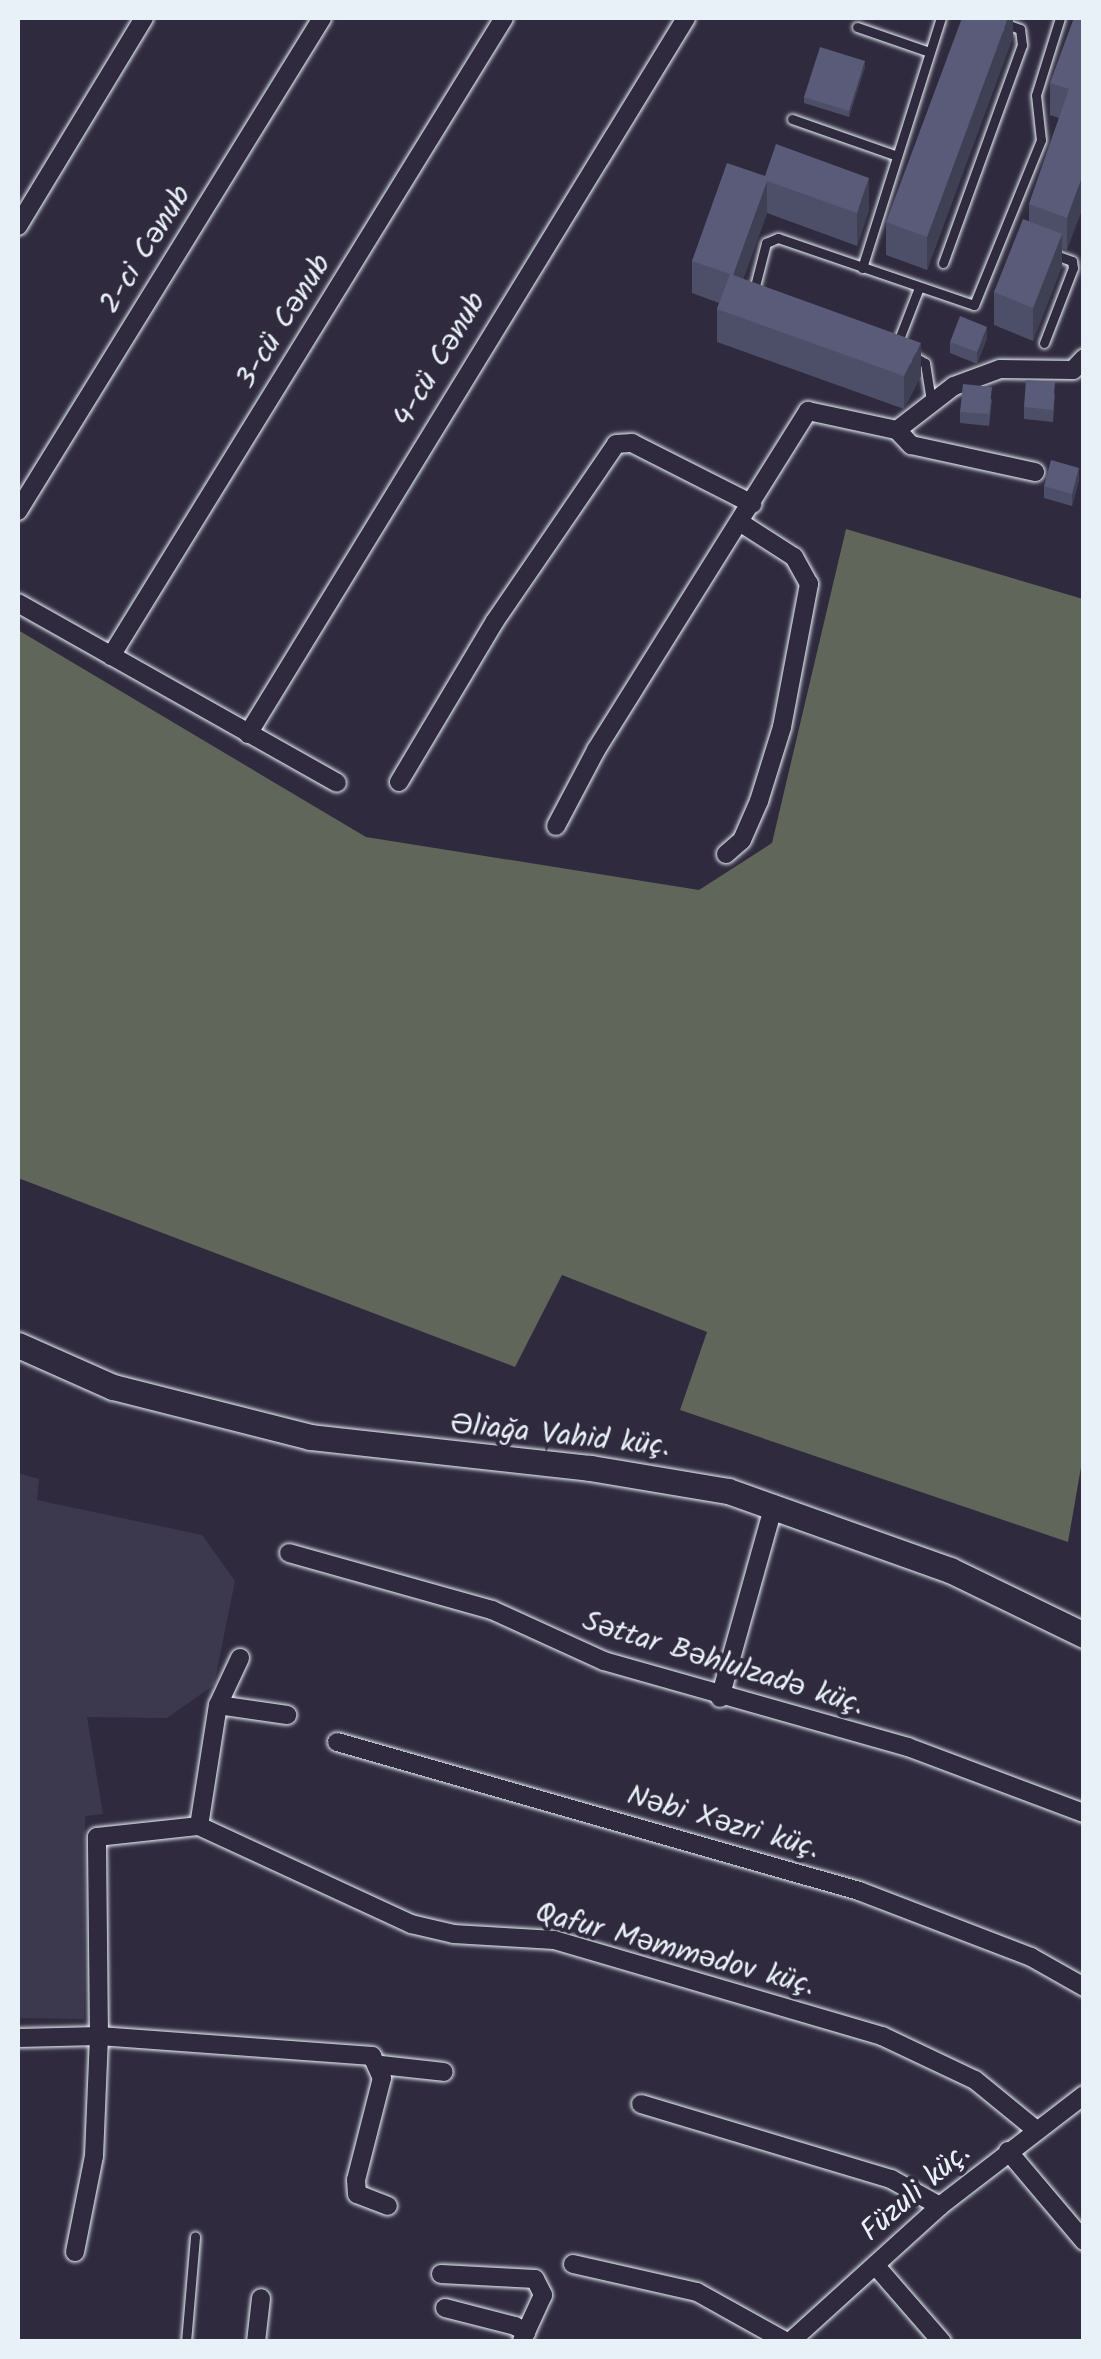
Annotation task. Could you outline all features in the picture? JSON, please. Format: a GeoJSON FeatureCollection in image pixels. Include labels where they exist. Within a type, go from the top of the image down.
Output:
{"type":"FeatureCollection","features":[{"type":"Feature","properties":{"kind":"street"},"geometry":{"type":"LineString","coordinates":[[18,226],[144,18]]}},
{"type":"Feature","properties":{"kind":"street","name":"2-ci Cənub"},"geometry":{"type":"LineString","coordinates":[[18,511],[322,18]]}},
{"type":"Feature","properties":{"kind":"street","name":"3-cü Cənub"},"geometry":{"type":"LineString","coordinates":[[110,656],[504,18]]}},
{"type":"Feature","properties":{"kind":"street","name":"4-cü Cənub"},"geometry":{"type":"LineString","coordinates":[[248,734],[686,18]]}},
{"type":"Feature","properties":{"kind":"street"},"geometry":{"type":"LineString","coordinates":[[897,430],[954,386],[1000,369],[1073,370],[1084,358]]}},
{"type":"Feature","properties":{"kind":"street"},"geometry":{"type":"LineString","coordinates":[[556,826],[596,750],[742,523],[808,411],[897,430],[911,445],[1035,472]]}},
{"type":"Feature","properties":{"kind":"street"},"geometry":{"type":"LineString","coordinates":[[399,782],[494,621],[616,444],[632,443],[752,504]]}},
{"type":"Feature","properties":{"kind":"street"},"geometry":{"type":"LineString","coordinates":[[726,854],[742,840],[760,802],[808,605],[805,569],[742,523]]}},
{"type":"Feature","properties":{"kind":"street"},"geometry":{"type":"LineString","coordinates":[[18,603],[337,783]]}},
{"type":"Feature","properties":{"kind":"street","name":"Əliağa Vahid küç."},"geometry":{"type":"LineString","coordinates":[[18,1345],[113,1386],[310,1437],[672,1479],[774,1504],[950,1570],[1084,1634]]}},
{"type":"Feature","properties":{"kind":"street"},"geometry":{"type":"LineString","coordinates":[[720,1698],[774,1504]]}},
{"type":"Feature","properties":{"kind":"street","name":"Səttar Bəhlulzadə küç."},"geometry":{"type":"LineString","coordinates":[[289,1553],[492,1610],[604,1661],[720,1698],[908,1747],[1084,1813]]}},
{"type":"Feature","properties":{"kind":"street"},"geometry":{"type":"LineString","coordinates":[[74,2252],[94,2156],[99,2036],[97,1837],[200,1826],[218,1705],[240,1658]]}},
{"type":"Feature","properties":{"kind":"street"},"geometry":{"type":"LineString","coordinates":[[218,1705],[287,1715]]}},
{"type":"Feature","properties":{"kind":"street","name":"Nəbi Xəzri küç."},"geometry":{"type":"LineString","coordinates":[[337,1742],[859,1890],[1015,1950],[1084,1987]]}},
{"type":"Feature","properties":{"kind":"street","name":"Qafur Məmmədov küç."},"geometry":{"type":"LineString","coordinates":[[200,1826],[411,1924],[454,1934],[554,1940],[882,2036],[976,2080],[1035,2129]]}},
{"type":"Feature","properties":{"kind":"street"},"geometry":{"type":"LineString","coordinates":[[18,2038],[99,2036],[334,2049],[372,2056],[381,2065],[444,2072]]}},
{"type":"Feature","properties":{"kind":"street"},"geometry":{"type":"LineString","coordinates":[[381,2065],[356,2180],[357,2194],[388,2206]]}},
{"type":"Feature","properties":{"kind":"street","name":"Füzuli küç."},"geometry":{"type":"LineString","coordinates":[[788,2342],[940,2206],[1084,2095]]}},
{"type":"Feature","properties":{"kind":"street"},"geometry":{"type":"LineString","coordinates":[[641,2104],[891,2179],[940,2206]]}},
{"type":"Feature","properties":{"kind":"street"},"geometry":{"type":"LineString","coordinates":[[1008,2151],[1084,2241]]}},
{"type":"Feature","properties":{"kind":"street"},"geometry":{"type":"LineString","coordinates":[[573,2264],[697,2292],[788,2342]]}},
{"type":"Feature","properties":{"kind":"street"},"geometry":{"type":"LineString","coordinates":[[875,2265],[942,2342]]}},
{"type":"Feature","properties":{"kind":"street"},"geometry":{"type":"LineString","coordinates":[[440,2274],[535,2279],[542,2295],[524,2337],[445,2308]]}},
{"type":"Feature","properties":{"kind":"street"},"geometry":{"type":"LineString","coordinates":[[256,2342],[261,2298]]}},
{"type":"Feature","properties":{"kind":"lane"},"geometry":{"type":"LineString","coordinates":[[862,268],[941,18]]}},
{"type":"Feature","properties":{"kind":"lane"},"geometry":{"type":"LineString","coordinates":[[943,262],[1022,46],[1020,29],[989,18]]}},
{"type":"Feature","properties":{"kind":"lane"},"geometry":{"type":"LineString","coordinates":[[762,302],[750,286],[770,239],[974,306],[1041,140],[1036,95],[1059,20],[1046,18]]}},
{"type":"Feature","properties":{"kind":"lane"},"geometry":{"type":"LineString","coordinates":[[857,27],[929,52]]}},
{"type":"Feature","properties":{"kind":"lane"},"geometry":{"type":"LineString","coordinates":[[792,119],[896,156]]}},
{"type":"Feature","properties":{"kind":"lane"},"geometry":{"type":"LineString","coordinates":[[1004,236],[1020,242]]}},
{"type":"Feature","properties":{"kind":"lane"},"geometry":{"type":"LineString","coordinates":[[1038,248],[1072,261],[1074,268],[1044,343]]}},
{"type":"Feature","properties":{"kind":"lane"},"geometry":{"type":"LineString","coordinates":[[895,349],[918,290]]}},
{"type":"Feature","properties":{"kind":"lane"},"geometry":{"type":"LineString","coordinates":[[879,343],[925,363],[930,395]]}},
{"type":"Feature","properties":{"kind":"lane"},"geometry":{"type":"LineString","coordinates":[[186,2342],[195,2236]]}},
{"type":"Feature","properties":{"kind":"shaded area"},"geometry":{"type":"Polygon","coordinates":[[[18,1473],[39,1479],[37,1500],[202,1535],[235,1581],[214,1685],[167,1718],[87,1717],[103,1814],[85,1816],[84,2019],[18,2018],[18,1473]]]}},
{"type":"Feature","properties":{"kind":"green space"},"geometry":{"type":"Polygon","coordinates":[[[846,529],[1083,599],[1084,1450],[1068,1542],[680,1410],[707,1332],[562,1275],[515,1367],[18,1178],[18,630],[366,837],[699,890],[772,843],[846,529]]]}},
{"type":"Feature","properties":{"kind":"building"},"geometry":{"type":"Polygon","coordinates":[[[962,18],[1008,18],[927,237],[886,222],[962,18]]]}},
{"type":"Feature","properties":{"kind":"building"},"geometry":{"type":"Polygon","coordinates":[[[1074,18],[1084,18],[1084,172],[1067,218],[1029,204],[1069,89],[1050,83],[1074,18]]]}},
{"type":"Feature","properties":{"kind":"building"},"geometry":{"type":"Polygon","coordinates":[[[820,47],[865,61],[849,111],[804,97],[820,47]]]}},
{"type":"Feature","properties":{"kind":"building"},"geometry":{"type":"Polygon","coordinates":[[[776,144],[869,178],[857,213],[767,181],[733,275],[921,343],[904,376],[717,309],[730,274],[692,261],[727,163],[765,176],[776,144]]]}},
{"type":"Feature","properties":{"kind":"building"},"geometry":{"type":"Polygon","coordinates":[[[1023,219],[1062,234],[1033,308],[994,292],[1023,219]]]}},
{"type":"Feature","properties":{"kind":"building"},"geometry":{"type":"Polygon","coordinates":[[[960,316],[987,327],[977,352],[950,342],[960,316]]]}},
{"type":"Feature","properties":{"kind":"building"},"geometry":{"type":"Polygon","coordinates":[[[1026,380],[1055,382],[1053,410],[1024,407],[1026,380]]]}},
{"type":"Feature","properties":{"kind":"building"},"geometry":{"type":"Polygon","coordinates":[[[963,384],[992,387],[989,414],[960,412],[963,384]]]}},
{"type":"Feature","properties":{"kind":"building"},"geometry":{"type":"Polygon","coordinates":[[[1051,460],[1079,468],[1072,494],[1044,486],[1051,460]]]}}]}
